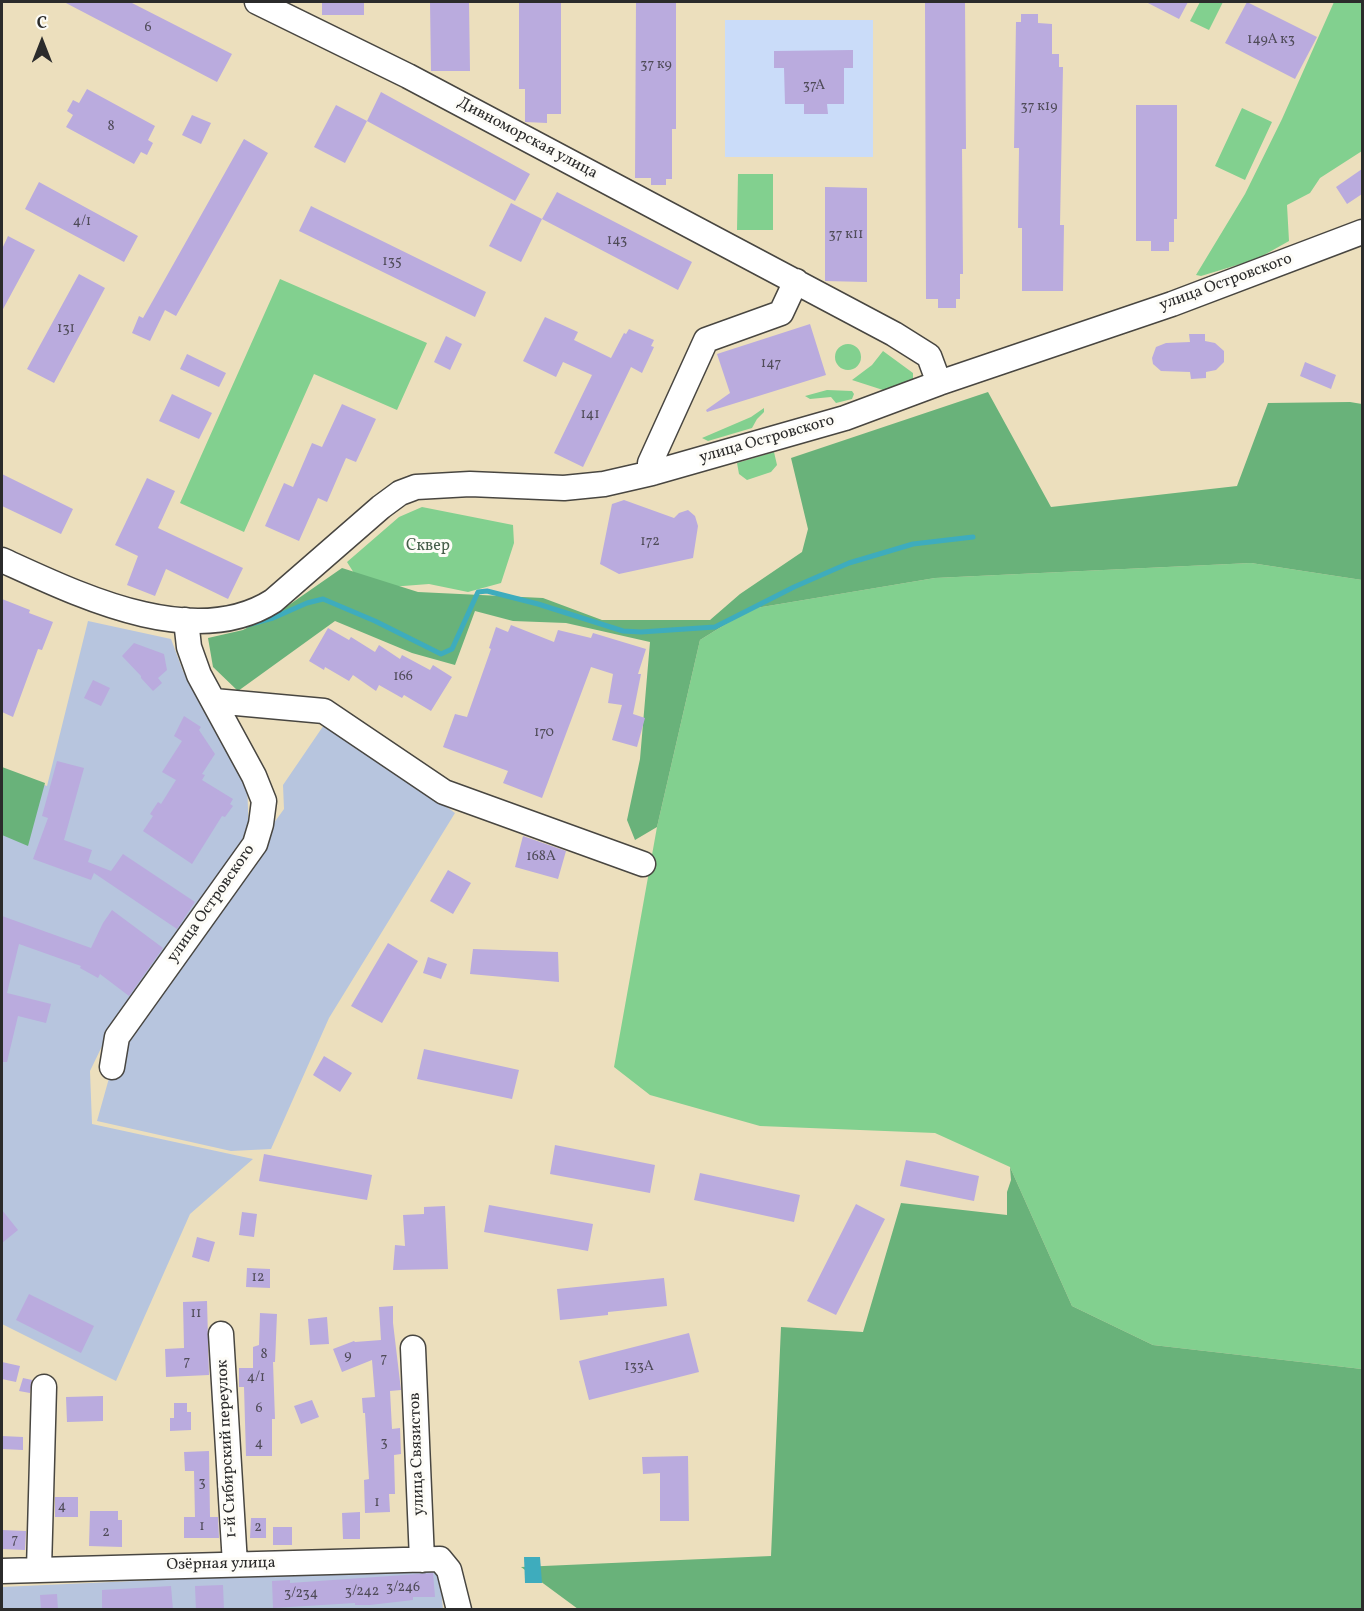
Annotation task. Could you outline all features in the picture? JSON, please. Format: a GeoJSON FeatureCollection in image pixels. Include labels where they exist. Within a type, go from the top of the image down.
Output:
{"type":"FeatureCollection","features":[{"type":"Feature","properties":{"kind":"street","name":"Дивноморская улица"},"geometry":{"type":"LineString","coordinates":[[257,2],[408,76],[894,334],[929,356],[939,383]]}},
{"type":"Feature","properties":{"kind":"street","name":"улица Островского"},"geometry":{"type":"LineString","coordinates":[[2,560],[92,599],[157,616],[186,620],[213,620],[239,616],[257,611],[273,601],[381,507],[400,493],[417,487],[470,484],[564,488],[604,484],[652,473],[845,418],[939,383],[1172,304],[1362,232]]}},
{"type":"Feature","properties":{"kind":"street"},"geometry":{"type":"LineString","coordinates":[[652,473],[650,463],[706,340],[781,313],[796,281]]}},
{"type":"Feature","properties":{"kind":"street","name":"улица Островского"},"geometry":{"type":"LineString","coordinates":[[112,1067],[117,1037],[255,844],[261,824],[264,801],[254,776],[199,675],[189,647],[186,620]]}},
{"type":"Feature","properties":{"kind":"street"},"geometry":{"type":"LineString","coordinates":[[214,701],[324,711],[444,792],[643,864]]}},
{"type":"Feature","properties":{"kind":"street","name":"1-й Сибирский переулок"},"geometry":{"type":"LineString","coordinates":[[221,1334],[235,1564]]}},
{"type":"Feature","properties":{"kind":"street","name":"улица Связистов"},"geometry":{"type":"LineString","coordinates":[[413,1348],[431,1560]]}},
{"type":"Feature","properties":{"kind":"street"},"geometry":{"type":"LineString","coordinates":[[39,1569],[44,1388]]}},
{"type":"Feature","properties":{"kind":"street"},"geometry":{"type":"LineString","coordinates":[[431,1560],[448,1570],[459,1610]]}},
{"type":"Feature","properties":{"kind":"street","name":"Озёрная улица"},"geometry":{"type":"LineString","coordinates":[[2,1571],[431,1560]]}},
{"type":"Feature","properties":{"kind":"shaded area"},"geometry":{"type":"Polygon","coordinates":[[[725,20],[873,20],[873,157],[725,157],[725,20]]]}},
{"type":"Feature","properties":{"kind":"shaded area"},"geometry":{"type":"Polygon","coordinates":[[[88,621],[171,639],[183,671],[247,779],[249,840],[105,1040],[90,1071],[92,1124],[253,1159],[190,1214],[116,1381],[2,1324],[2,769],[47,786],[88,621]]]}},
{"type":"Feature","properties":{"kind":"shaded area"},"geometry":{"type":"Polygon","coordinates":[[[328,719],[455,813],[329,1018],[271,1149],[231,1151],[97,1121],[120,1039],[134,1016],[284,809],[283,785],[328,719]]]}},
{"type":"Feature","properties":{"kind":"shaded area"},"geometry":{"type":"Polygon","coordinates":[[[439,1567],[443,1609],[2,1609],[2,1587],[439,1567]]]}},
{"type":"Feature","properties":{"kind":"green space"},"geometry":{"type":"Polygon","coordinates":[[[1200,2],[1223,2],[1209,30],[1190,21],[1200,2]]]}},
{"type":"Feature","properties":{"kind":"green space"},"geometry":{"type":"Polygon","coordinates":[[[1334,2],[1362,2],[1362,151],[1320,178],[1310,193],[1287,205],[1289,241],[1257,259],[1201,276],[1196,275],[1245,194],[1282,119],[1334,2]]]}},
{"type":"Feature","properties":{"kind":"green space"},"geometry":{"type":"Polygon","coordinates":[[[1242,108],[1272,122],[1245,180],[1215,166],[1242,108]]]}},
{"type":"Feature","properties":{"kind":"green space"},"geometry":{"type":"Polygon","coordinates":[[[738,174],[773,174],[773,230],[737,230],[738,174]]]}},
{"type":"Feature","properties":{"kind":"green space"},"geometry":{"type":"Polygon","coordinates":[[[280,279],[427,343],[397,410],[314,374],[244,532],[180,503],[280,279]]]}},
{"type":"Feature","properties":{"kind":"green space"},"geometry":{"type":"Polygon","coordinates":[[[848,344],[857,348],[861,357],[857,366],[848,370],[839,366],[835,357],[839,348],[848,344]]]}},
{"type":"Feature","properties":{"kind":"green space"},"geometry":{"type":"Polygon","coordinates":[[[883,351],[913,373],[913,379],[883,390],[852,380],[872,365],[883,351]]]}},
{"type":"Feature","properties":{"kind":"green space"},"geometry":{"type":"Polygon","coordinates":[[[827,390],[852,391],[854,394],[852,399],[836,403],[831,397],[810,399],[805,396],[827,390]]]}},
{"type":"Feature","properties":{"kind":"green space"},"geometry":{"type":"Polygon","coordinates":[[[988,392],[1051,507],[1237,486],[1268,403],[1350,402],[1362,404],[1362,580],[1251,563],[935,578],[750,609],[700,640],[657,827],[635,840],[627,820],[640,759],[650,642],[566,623],[513,621],[475,611],[455,665],[412,653],[335,621],[238,691],[213,667],[208,638],[243,630],[286,607],[342,568],[418,592],[543,598],[602,620],[710,620],[740,594],[802,552],[808,529],[791,458],[988,392]]]}},
{"type":"Feature","properties":{"kind":"green space"},"geometry":{"type":"Polygon","coordinates":[[[764,408],[764,412],[752,428],[708,441],[702,438],[751,417],[764,408]]]}},
{"type":"Feature","properties":{"kind":"green space"},"geometry":{"type":"Polygon","coordinates":[[[774,452],[777,465],[771,472],[747,480],[739,474],[737,463],[774,452]]]}},
{"type":"Feature","properties":{"kind":"green space","name":"Сквер"},"geometry":{"type":"Polygon","coordinates":[[[422,507],[513,525],[514,543],[501,583],[468,592],[429,584],[364,589],[347,562],[399,517],[422,507]]]}},
{"type":"Feature","properties":{"kind":"green space"},"geometry":{"type":"Polygon","coordinates":[[[1251,563],[1362,580],[1362,1369],[1153,1345],[1072,1306],[1010,1167],[935,1133],[760,1126],[650,1095],[614,1067],[657,827],[700,640],[750,609],[935,578],[1251,563]]]}},
{"type":"Feature","properties":{"kind":"green space"},"geometry":{"type":"Polygon","coordinates":[[[2,767],[45,783],[28,846],[2,835],[2,767]]]}},
{"type":"Feature","properties":{"kind":"green space"},"geometry":{"type":"Polygon","coordinates":[[[1010,1167],[1072,1306],[1153,1345],[1362,1369],[1362,1609],[578,1609],[521,1567],[771,1556],[781,1327],[863,1332],[901,1203],[1007,1215],[1007,1192],[1011,1180],[1010,1167]]]}},
{"type":"Feature","properties":{"kind":"water"},"geometry":{"type":"Polygon","coordinates":[[[524,1557],[540,1557],[542,1583],[525,1583],[524,1557]]]}},
{"type":"Feature","properties":{"kind":"building"},"geometry":{"type":"Polygon","coordinates":[[[64,2],[130,2],[232,54],[217,82],[64,2]]]}},
{"type":"Feature","properties":{"kind":"building"},"geometry":{"type":"Polygon","coordinates":[[[322,2],[364,2],[364,15],[322,15],[322,2]]]}},
{"type":"Feature","properties":{"kind":"building"},"geometry":{"type":"Polygon","coordinates":[[[430,2],[469,2],[470,71],[431,71],[430,2]]]}},
{"type":"Feature","properties":{"kind":"building"},"geometry":{"type":"Polygon","coordinates":[[[519,2],[561,2],[561,114],[547,114],[547,123],[525,122],[525,89],[519,89],[519,2]]]}},
{"type":"Feature","properties":{"kind":"building"},"geometry":{"type":"Polygon","coordinates":[[[636,2],[676,2],[676,129],[672,129],[672,179],[666,179],[666,185],[651,185],[651,178],[635,178],[636,2]]]}},
{"type":"Feature","properties":{"kind":"building"},"geometry":{"type":"Polygon","coordinates":[[[925,2],[965,2],[966,149],[962,149],[963,274],[960,274],[960,299],[956,299],[956,308],[938,308],[938,299],[926,299],[925,2]]]}},
{"type":"Feature","properties":{"kind":"building"},"geometry":{"type":"Polygon","coordinates":[[[1146,2],[1188,2],[1179,19],[1146,2]]]}},
{"type":"Feature","properties":{"kind":"building"},"geometry":{"type":"Polygon","coordinates":[[[1247,2],[1317,37],[1295,79],[1225,43],[1247,2]]]}},
{"type":"Feature","properties":{"kind":"building"},"geometry":{"type":"Polygon","coordinates":[[[1021,14],[1038,14],[1038,23],[1052,24],[1052,54],[1059,54],[1059,67],[1063,67],[1060,225],[1064,225],[1063,291],[1022,291],[1022,228],[1018,228],[1019,148],[1014,148],[1016,22],[1021,22],[1021,14]]]}},
{"type":"Feature","properties":{"kind":"building"},"geometry":{"type":"Polygon","coordinates":[[[853,50],[853,68],[844,68],[844,104],[827,104],[828,114],[804,114],[804,104],[785,104],[784,68],[774,68],[774,51],[853,50]]]}},
{"type":"Feature","properties":{"kind":"building"},"geometry":{"type":"Polygon","coordinates":[[[87,89],[155,126],[148,140],[153,143],[147,155],[141,152],[134,164],[66,127],[73,115],[67,111],[73,100],[79,103],[87,89]]]}},
{"type":"Feature","properties":{"kind":"building"},"geometry":{"type":"Polygon","coordinates":[[[381,92],[530,174],[515,201],[367,121],[381,92]]]}},
{"type":"Feature","properties":{"kind":"building"},"geometry":{"type":"Polygon","coordinates":[[[336,105],[367,121],[345,163],[314,147],[336,105]]]}},
{"type":"Feature","properties":{"kind":"building"},"geometry":{"type":"Polygon","coordinates":[[[1136,105],[1177,105],[1177,219],[1174,219],[1174,242],[1169,242],[1169,251],[1151,251],[1151,241],[1136,241],[1136,105]]]}},
{"type":"Feature","properties":{"kind":"building"},"geometry":{"type":"Polygon","coordinates":[[[192,115],[211,123],[201,144],[182,135],[192,115]]]}},
{"type":"Feature","properties":{"kind":"building"},"geometry":{"type":"Polygon","coordinates":[[[244,139],[268,153],[176,316],[165,310],[150,341],[132,333],[139,316],[143,318],[244,139]]]}},
{"type":"Feature","properties":{"kind":"building"},"geometry":{"type":"Polygon","coordinates":[[[1362,169],[1362,194],[1347,204],[1336,187],[1362,169]]]}},
{"type":"Feature","properties":{"kind":"building"},"geometry":{"type":"Polygon","coordinates":[[[39,182],[138,236],[124,262],[25,209],[39,182]]]}},
{"type":"Feature","properties":{"kind":"building"},"geometry":{"type":"Polygon","coordinates":[[[825,187],[867,188],[867,282],[825,281],[825,187]]]}},
{"type":"Feature","properties":{"kind":"building"},"geometry":{"type":"Polygon","coordinates":[[[557,192],[692,262],[678,290],[542,219],[557,192]]]}},
{"type":"Feature","properties":{"kind":"building"},"geometry":{"type":"Polygon","coordinates":[[[511,203],[542,219],[521,262],[489,246],[511,203]]]}},
{"type":"Feature","properties":{"kind":"building"},"geometry":{"type":"Polygon","coordinates":[[[311,206],[486,292],[475,317],[299,231],[311,206]]]}},
{"type":"Feature","properties":{"kind":"building"},"geometry":{"type":"Polygon","coordinates":[[[8,236],[35,250],[2,311],[2,249],[8,236]]]}},
{"type":"Feature","properties":{"kind":"building"},"geometry":{"type":"Polygon","coordinates":[[[79,274],[105,288],[54,383],[27,369],[79,274]]]}},
{"type":"Feature","properties":{"kind":"building"},"geometry":{"type":"Polygon","coordinates":[[[545,317],[578,332],[574,340],[611,358],[624,333],[626,334],[629,329],[654,340],[651,346],[654,347],[642,373],[631,367],[583,467],[554,453],[592,375],[563,362],[556,377],[523,361],[545,317]]]}},
{"type":"Feature","properties":{"kind":"building"},"geometry":{"type":"Polygon","coordinates":[[[810,324],[826,375],[707,412],[706,410],[730,393],[717,354],[810,324]]]}},
{"type":"Feature","properties":{"kind":"building"},"geometry":{"type":"Polygon","coordinates":[[[1189,334],[1205,334],[1205,341],[1215,343],[1224,351],[1224,362],[1216,370],[1206,372],[1206,378],[1191,379],[1190,372],[1161,371],[1153,364],[1152,358],[1156,347],[1166,343],[1190,342],[1189,334]]]}},
{"type":"Feature","properties":{"kind":"building"},"geometry":{"type":"Polygon","coordinates":[[[446,336],[462,344],[450,370],[434,362],[446,336]]]}},
{"type":"Feature","properties":{"kind":"building"},"geometry":{"type":"Polygon","coordinates":[[[187,354],[226,373],[219,387],[180,369],[187,354]]]}},
{"type":"Feature","properties":{"kind":"building"},"geometry":{"type":"Polygon","coordinates":[[[1305,362],[1336,375],[1331,389],[1300,376],[1305,362]]]}},
{"type":"Feature","properties":{"kind":"building"},"geometry":{"type":"Polygon","coordinates":[[[172,394],[212,413],[199,439],[159,421],[172,394]]]}},
{"type":"Feature","properties":{"kind":"building"},"geometry":{"type":"Polygon","coordinates":[[[342,404],[376,419],[356,462],[346,458],[327,502],[318,498],[299,541],[265,526],[284,483],[293,487],[312,443],[322,447],[342,404]]]}},
{"type":"Feature","properties":{"kind":"building"},"geometry":{"type":"Polygon","coordinates":[[[2,474],[73,509],[61,534],[2,506],[2,474]]]}},
{"type":"Feature","properties":{"kind":"building"},"geometry":{"type":"Polygon","coordinates":[[[147,478],[175,491],[158,528],[243,568],[228,599],[166,569],[155,596],[127,585],[138,556],[115,545],[147,478]]]}},
{"type":"Feature","properties":{"kind":"building"},"geometry":{"type":"Polygon","coordinates":[[[624,500],[674,518],[679,513],[688,510],[695,516],[698,526],[693,558],[619,574],[600,564],[612,504],[624,500]]]}},
{"type":"Feature","properties":{"kind":"building"},"geometry":{"type":"Polygon","coordinates":[[[2,599],[53,622],[42,650],[38,649],[13,717],[2,712],[2,599]]]}},
{"type":"Feature","properties":{"kind":"building"},"geometry":{"type":"Polygon","coordinates":[[[511,625],[554,642],[558,630],[591,638],[593,633],[646,649],[638,674],[641,674],[633,714],[645,718],[637,747],[612,740],[622,705],[608,703],[613,674],[591,667],[542,798],[503,783],[508,771],[443,747],[455,714],[467,717],[491,649],[489,648],[496,627],[508,632],[511,625]]]}},
{"type":"Feature","properties":{"kind":"building"},"geometry":{"type":"Polygon","coordinates":[[[328,628],[349,640],[351,637],[375,652],[379,645],[400,659],[402,655],[430,670],[433,665],[452,677],[431,711],[404,695],[402,698],[379,685],[376,691],[353,675],[349,681],[309,661],[328,628]]]}},
{"type":"Feature","properties":{"kind":"building"},"geometry":{"type":"Polygon","coordinates":[[[134,643],[164,654],[167,670],[158,678],[162,683],[153,691],[122,656],[134,643]]]}},
{"type":"Feature","properties":{"kind":"building"},"geometry":{"type":"Polygon","coordinates":[[[93,680],[110,688],[101,706],[84,698],[93,680]]]}},
{"type":"Feature","properties":{"kind":"building"},"geometry":{"type":"Polygon","coordinates":[[[184,716],[201,727],[199,730],[215,754],[202,774],[205,775],[202,780],[233,799],[230,804],[233,806],[225,817],[222,816],[192,864],[143,831],[153,816],[150,814],[158,802],[161,804],[176,780],[162,772],[182,741],[174,736],[184,716]]]}},
{"type":"Feature","properties":{"kind":"building"},"geometry":{"type":"Polygon","coordinates":[[[57,761],[84,768],[64,840],[92,850],[88,862],[111,871],[123,854],[195,902],[177,929],[94,873],[91,880],[33,859],[48,818],[42,816],[57,761]]]}},
{"type":"Feature","properties":{"kind":"building"},"geometry":{"type":"Polygon","coordinates":[[[523,836],[566,851],[558,879],[515,867],[523,836]]]}},
{"type":"Feature","properties":{"kind":"building"},"geometry":{"type":"Polygon","coordinates":[[[448,870],[471,883],[453,914],[430,901],[448,870]]]}},
{"type":"Feature","properties":{"kind":"building"},"geometry":{"type":"Polygon","coordinates":[[[112,910],[163,948],[129,996],[100,974],[98,978],[80,968],[81,966],[19,944],[7,993],[51,1004],[46,1023],[18,1016],[7,1062],[2,1062],[2,916],[91,948],[112,910]]]}},
{"type":"Feature","properties":{"kind":"building"},"geometry":{"type":"Polygon","coordinates":[[[388,943],[418,961],[382,1023],[351,1006],[388,943]]]}},
{"type":"Feature","properties":{"kind":"building"},"geometry":{"type":"Polygon","coordinates":[[[473,949],[558,952],[559,982],[470,974],[473,949]]]}},
{"type":"Feature","properties":{"kind":"building"},"geometry":{"type":"Polygon","coordinates":[[[428,957],[447,964],[441,979],[423,973],[428,957]]]}},
{"type":"Feature","properties":{"kind":"building"},"geometry":{"type":"Polygon","coordinates":[[[424,1049],[519,1070],[512,1099],[417,1079],[424,1049]]]}},
{"type":"Feature","properties":{"kind":"building"},"geometry":{"type":"Polygon","coordinates":[[[324,1056],[352,1073],[340,1092],[313,1075],[324,1056]]]}},
{"type":"Feature","properties":{"kind":"building"},"geometry":{"type":"Polygon","coordinates":[[[555,1145],[655,1165],[650,1193],[550,1174],[555,1145]]]}},
{"type":"Feature","properties":{"kind":"building"},"geometry":{"type":"Polygon","coordinates":[[[264,1154],[372,1175],[367,1200],[259,1181],[264,1154]]]}},
{"type":"Feature","properties":{"kind":"building"},"geometry":{"type":"Polygon","coordinates":[[[906,1160],[979,1176],[974,1201],[900,1186],[906,1160]]]}},
{"type":"Feature","properties":{"kind":"building"},"geometry":{"type":"Polygon","coordinates":[[[700,1173],[800,1195],[794,1222],[694,1200],[700,1173]]]}},
{"type":"Feature","properties":{"kind":"building"},"geometry":{"type":"Polygon","coordinates":[[[856,1204],[885,1219],[836,1315],[807,1301],[856,1204]]]}},
{"type":"Feature","properties":{"kind":"building"},"geometry":{"type":"Polygon","coordinates":[[[489,1205],[593,1224],[588,1251],[484,1232],[489,1205]]]}},
{"type":"Feature","properties":{"kind":"building"},"geometry":{"type":"Polygon","coordinates":[[[445,1206],[448,1269],[393,1270],[395,1245],[405,1246],[403,1215],[424,1214],[424,1207],[445,1206]]]}},
{"type":"Feature","properties":{"kind":"building"},"geometry":{"type":"Polygon","coordinates":[[[2,1210],[18,1230],[2,1243],[2,1210]]]}},
{"type":"Feature","properties":{"kind":"building"},"geometry":{"type":"Polygon","coordinates":[[[242,1212],[257,1214],[254,1237],[239,1235],[242,1212]]]}},
{"type":"Feature","properties":{"kind":"building"},"geometry":{"type":"Polygon","coordinates":[[[197,1237],[215,1242],[209,1262],[192,1257],[197,1237]]]}},
{"type":"Feature","properties":{"kind":"building"},"geometry":{"type":"Polygon","coordinates":[[[247,1268],[270,1269],[270,1288],[246,1287],[247,1268]]]}},
{"type":"Feature","properties":{"kind":"building"},"geometry":{"type":"Polygon","coordinates":[[[664,1278],[667,1306],[560,1320],[557,1289],[664,1278]]]}},
{"type":"Feature","properties":{"kind":"building"},"geometry":{"type":"Polygon","coordinates":[[[29,1294],[94,1326],[81,1353],[16,1320],[29,1294]]]}},
{"type":"Feature","properties":{"kind":"building"},"geometry":{"type":"Polygon","coordinates":[[[207,1301],[209,1375],[166,1377],[165,1349],[184,1348],[183,1302],[207,1301]]]}},
{"type":"Feature","properties":{"kind":"building"},"geometry":{"type":"Polygon","coordinates":[[[393,1306],[401,1390],[390,1391],[392,1429],[400,1428],[401,1454],[394,1455],[395,1494],[389,1494],[390,1512],[365,1513],[364,1480],[369,1479],[362,1398],[375,1397],[372,1360],[342,1372],[333,1349],[354,1341],[381,1340],[379,1307],[393,1306]]]}},
{"type":"Feature","properties":{"kind":"building"},"geometry":{"type":"Polygon","coordinates":[[[260,1313],[277,1314],[275,1362],[273,1362],[275,1419],[272,1419],[272,1456],[246,1456],[244,1387],[239,1387],[239,1368],[253,1368],[253,1347],[259,1345],[260,1313]]]}},
{"type":"Feature","properties":{"kind":"building"},"geometry":{"type":"Polygon","coordinates":[[[327,1317],[329,1344],[310,1345],[308,1319],[327,1317]]]}},
{"type":"Feature","properties":{"kind":"building"},"geometry":{"type":"Polygon","coordinates":[[[689,1333],[699,1372],[589,1400],[579,1361],[689,1333]]]}},
{"type":"Feature","properties":{"kind":"building"},"geometry":{"type":"Polygon","coordinates":[[[2,1362],[20,1366],[16,1382],[2,1379],[2,1362]]]}},
{"type":"Feature","properties":{"kind":"building"},"geometry":{"type":"Polygon","coordinates":[[[23,1378],[32,1380],[30,1393],[19,1391],[23,1378]]]}},
{"type":"Feature","properties":{"kind":"building"},"geometry":{"type":"Polygon","coordinates":[[[103,1396],[103,1421],[67,1422],[66,1397],[103,1396]]]}},
{"type":"Feature","properties":{"kind":"building"},"geometry":{"type":"Polygon","coordinates":[[[312,1400],[319,1417],[301,1424],[294,1406],[312,1400]]]}},
{"type":"Feature","properties":{"kind":"building"},"geometry":{"type":"Polygon","coordinates":[[[174,1403],[187,1403],[187,1412],[191,1412],[191,1430],[170,1431],[170,1418],[174,1418],[174,1403]]]}},
{"type":"Feature","properties":{"kind":"building"},"geometry":{"type":"Polygon","coordinates":[[[2,1436],[23,1437],[23,1450],[2,1449],[2,1436]]]}},
{"type":"Feature","properties":{"kind":"building"},"geometry":{"type":"Polygon","coordinates":[[[209,1451],[210,1517],[218,1517],[219,1538],[184,1538],[184,1517],[195,1517],[194,1471],[185,1471],[184,1452],[209,1451]]]}},
{"type":"Feature","properties":{"kind":"building"},"geometry":{"type":"Polygon","coordinates":[[[688,1456],[689,1521],[660,1521],[660,1473],[643,1474],[642,1457],[688,1456]]]}},
{"type":"Feature","properties":{"kind":"building"},"geometry":{"type":"Polygon","coordinates":[[[55,1497],[78,1497],[78,1517],[55,1517],[55,1497]]]}},
{"type":"Feature","properties":{"kind":"building"},"geometry":{"type":"Polygon","coordinates":[[[90,1511],[118,1511],[118,1520],[122,1520],[122,1547],[89,1546],[90,1511]]]}},
{"type":"Feature","properties":{"kind":"building"},"geometry":{"type":"Polygon","coordinates":[[[360,1512],[360,1539],[343,1539],[342,1513],[360,1512]]]}},
{"type":"Feature","properties":{"kind":"building"},"geometry":{"type":"Polygon","coordinates":[[[251,1518],[266,1518],[266,1538],[250,1538],[251,1518]]]}},
{"type":"Feature","properties":{"kind":"building"},"geometry":{"type":"Polygon","coordinates":[[[273,1527],[292,1527],[292,1545],[273,1545],[273,1527]]]}},
{"type":"Feature","properties":{"kind":"building"},"geometry":{"type":"Polygon","coordinates":[[[2,1530],[26,1531],[25,1550],[2,1549],[2,1530]]]}},
{"type":"Feature","properties":{"kind":"building"},"geometry":{"type":"Polygon","coordinates":[[[433,1573],[435,1597],[413,1597],[413,1600],[370,1605],[355,1605],[355,1603],[273,1608],[272,1581],[290,1580],[290,1583],[433,1573]]]}},
{"type":"Feature","properties":{"kind":"building"},"geometry":{"type":"Polygon","coordinates":[[[223,1585],[224,1610],[196,1610],[195,1586],[223,1585]]]}},
{"type":"Feature","properties":{"kind":"building"},"geometry":{"type":"Polygon","coordinates":[[[171,1586],[173,1610],[102,1610],[102,1590],[171,1586]]]}},
{"type":"Feature","properties":{"kind":"building"},"geometry":{"type":"Polygon","coordinates":[[[57,1594],[58,1610],[41,1610],[40,1595],[57,1594]]]}},
{"type":"Feature","properties":{"kind":"waterway"},"geometry":{"type":"LineString","coordinates":[[247,625],[323,599],[375,621],[441,654],[452,649],[478,592],[487,591],[538,604],[623,631],[715,627],[794,587],[849,563],[913,544],[973,537]]}}]}
